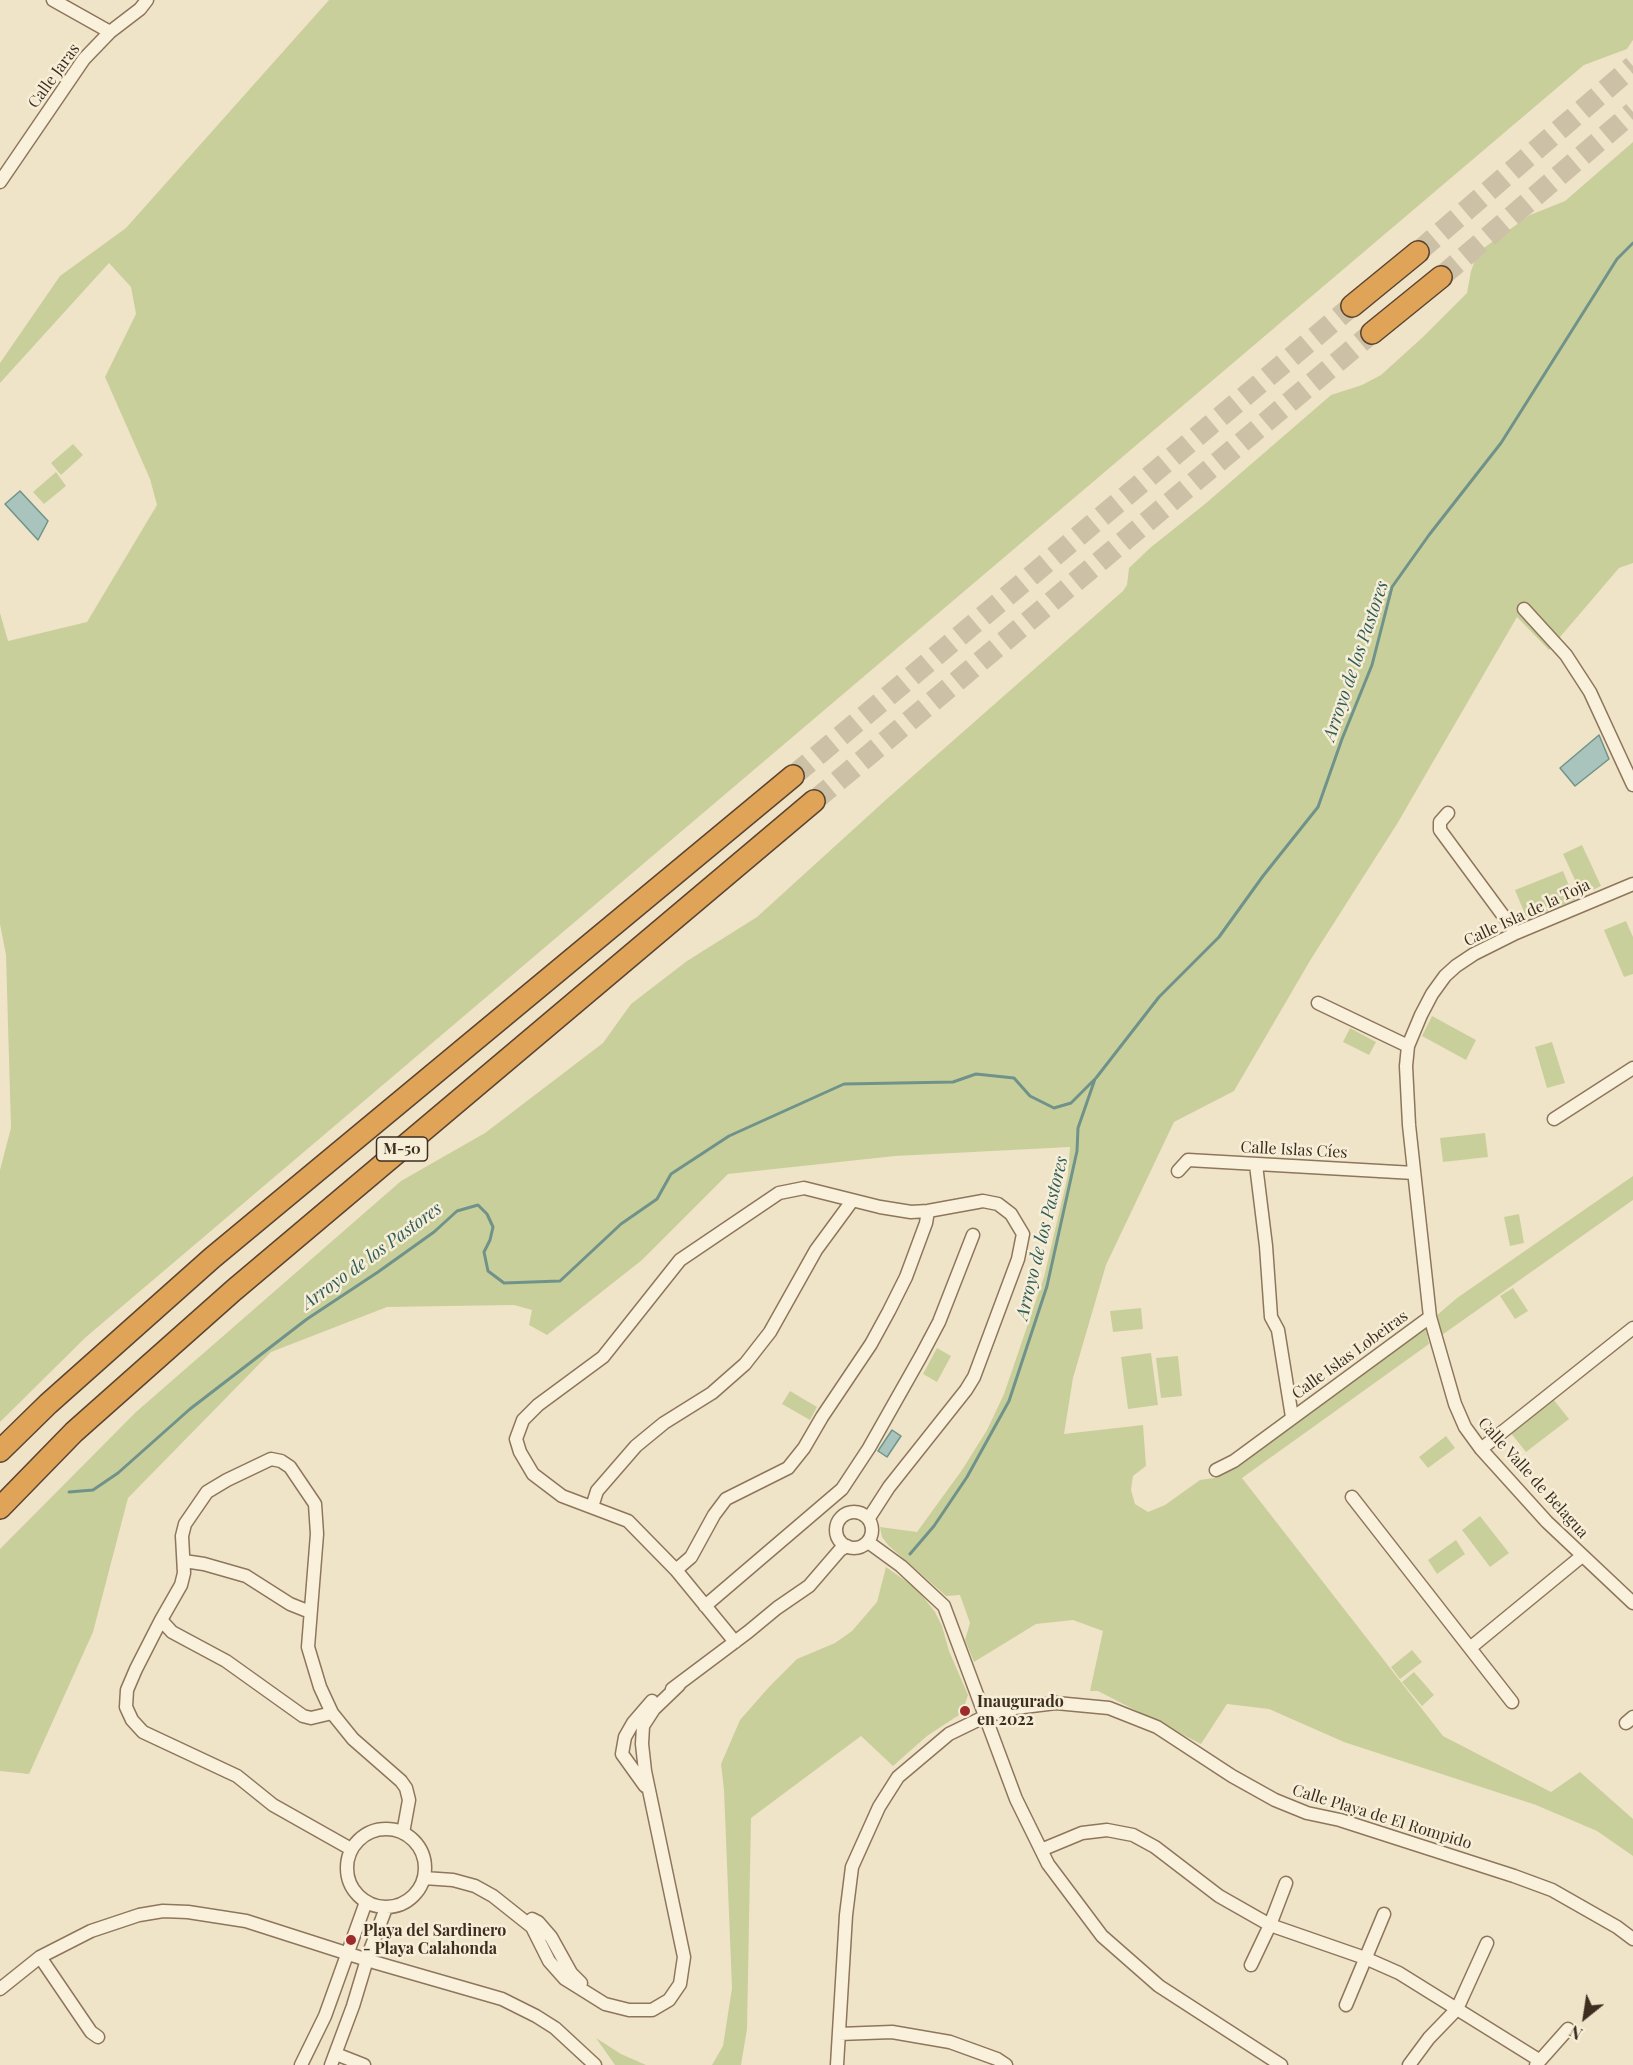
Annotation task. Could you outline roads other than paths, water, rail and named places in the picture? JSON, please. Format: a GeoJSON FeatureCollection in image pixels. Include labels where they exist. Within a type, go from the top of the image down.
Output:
{"type":"FeatureCollection","features":[{"type":"Feature","properties":{"kind":"highway"},"geometry":{"type":"LineString","coordinates":[[1352,306],[1418,252]]}},
{"type":"Feature","properties":{"kind":"highway"},"geometry":{"type":"LineString","coordinates":[[1372,333],[1440,277]]}},
{"type":"Feature","properties":{"kind":"highway","name":"M-50"},"geometry":{"type":"LineString","coordinates":[[0,1451],[48,1404],[212,1258],[793,776]]}},
{"type":"Feature","properties":{"kind":"highway","name":"M-50"},"geometry":{"type":"LineString","coordinates":[[0,1508],[74,1432],[234,1290],[814,801]]}},
{"type":"Feature","properties":{"kind":"street"},"geometry":{"type":"LineString","coordinates":[[53,0],[110,32]]}},
{"type":"Feature","properties":{"kind":"street","name":"Calle Jaras"},"geometry":{"type":"LineString","coordinates":[[0,182],[84,59],[110,32],[140,9],[147,0]]}},
{"type":"Feature","properties":{"kind":"street"},"geometry":{"type":"LineString","coordinates":[[1524,609],[1566,656],[1590,692],[1633,785]]}},
{"type":"Feature","properties":{"kind":"street"},"geometry":{"type":"LineString","coordinates":[[1448,813],[1440,822],[1440,830],[1516,933]]}},
{"type":"Feature","properties":{"kind":"street","name":"Calle Isla de la Toja"},"geometry":{"type":"LineString","coordinates":[[1430,1317],[1407,1092],[1408,1046],[1420,1015],[1445,976],[1474,954],[1516,933],[1633,884]]}},
{"type":"Feature","properties":{"kind":"street"},"geometry":{"type":"LineString","coordinates":[[1318,1003],[1408,1046]]}},
{"type":"Feature","properties":{"kind":"street"},"geometry":{"type":"LineString","coordinates":[[1554,1119],[1633,1068]]}},
{"type":"Feature","properties":{"kind":"street","name":"Calle Islas Cíes"},"geometry":{"type":"LineString","coordinates":[[1178,1171],[1188,1160],[1414,1173]]}},
{"type":"Feature","properties":{"kind":"street","name":"Calle Islas Lobeiras"},"geometry":{"type":"LineString","coordinates":[[1256,1165],[1266,1246],[1271,1317],[1278,1330],[1292,1417],[1430,1317]]}},
{"type":"Feature","properties":{"kind":"street"},"geometry":{"type":"LineString","coordinates":[[735,1642],[675,1570],[628,1521],[562,1496],[533,1474],[520,1452],[516,1439],[524,1420],[538,1405],[603,1357],[680,1260],[779,1193],[804,1188],[852,1201],[911,1212],[983,1201],[998,1204],[1011,1214],[1023,1234],[1018,1258],[974,1377],[889,1487],[869,1518]]}},
{"type":"Feature","properties":{"kind":"street"},"geometry":{"type":"LineString","coordinates":[[592,1507],[597,1491],[636,1446],[664,1423],[712,1393],[745,1364],[770,1332],[816,1250],[852,1201]]}},
{"type":"Feature","properties":{"kind":"street"},"geometry":{"type":"LineString","coordinates":[[675,1570],[691,1557],[714,1515],[726,1499],[788,1468],[804,1448],[890,1311],[906,1277],[926,1223],[928,1211]]}},
{"type":"Feature","properties":{"kind":"street"},"geometry":{"type":"LineString","coordinates":[[705,1606],[842,1489],[870,1448],[939,1322],[974,1235]]}},
{"type":"Feature","properties":{"kind":"street","name":"Calle Valle de Belagua"},"geometry":{"type":"LineString","coordinates":[[1430,1317],[1455,1404],[1465,1427],[1481,1449],[1547,1522],[1633,1603]]}},
{"type":"Feature","properties":{"kind":"street"},"geometry":{"type":"LineString","coordinates":[[1481,1449],[1633,1328]]}},
{"type":"Feature","properties":{"kind":"street"},"geometry":{"type":"LineString","coordinates":[[1216,1470],[1234,1461],[1292,1417]]}},
{"type":"Feature","properties":{"kind":"street"},"geometry":{"type":"LineString","coordinates":[[351,1849],[273,1805],[237,1776],[143,1732],[132,1720],[126,1707],[127,1690],[161,1620],[181,1586],[184,1561],[182,1536],[185,1524],[207,1492],[271,1460],[280,1461],[290,1467],[315,1504],[317,1534],[308,1647],[320,1687],[332,1713],[353,1738],[406,1788],[409,1800],[403,1833]]}},
{"type":"Feature","properties":{"kind":"street"},"geometry":{"type":"LineString","coordinates":[[1352,1497],[1512,1702]]}},
{"type":"Feature","properties":{"kind":"street"},"geometry":{"type":"LineString","coordinates":[[849,1512],[860,1512],[869,1518],[873,1530],[868,1542],[858,1548],[847,1546],[839,1539],[836,1528],[840,1518],[849,1512]]}},
{"type":"Feature","properties":{"kind":"street"},"geometry":{"type":"LineString","coordinates":[[868,1542],[901,1566],[944,1606],[1016,1799],[1048,1863],[1102,1936],[1159,1986],[1281,2065]]}},
{"type":"Feature","properties":{"kind":"street"},"geometry":{"type":"LineString","coordinates":[[650,1795],[637,1772],[622,1754],[625,1737],[633,1723],[650,1703],[679,1684],[809,1586],[840,1550],[847,1546]]}},
{"type":"Feature","properties":{"kind":"street","name":"Calle Valle de Belagua"},"geometry":{"type":"LineString","coordinates":[[1470,1648],[1582,1556]]}},
{"type":"Feature","properties":{"kind":"street"},"geometry":{"type":"LineString","coordinates":[[184,1561],[246,1576],[290,1604],[310,1612]]}},
{"type":"Feature","properties":{"kind":"street"},"geometry":{"type":"LineString","coordinates":[[161,1620],[172,1632],[226,1661],[303,1716],[311,1718],[332,1713]]}},
{"type":"Feature","properties":{"kind":"street"},"geometry":{"type":"LineString","coordinates":[[424,1878],[453,1880],[475,1886],[507,1906],[532,1927],[549,1961],[565,1979],[605,2004],[629,2010],[652,2010],[669,2000],[680,1984],[684,1957],[650,1795],[643,1753],[643,1726],[654,1709],[679,1684]]}},
{"type":"Feature","properties":{"kind":"street","name":"Calle Playa de El Rompido"},"geometry":{"type":"LineString","coordinates":[[837,2065],[846,1915],[852,1867],[879,1807],[898,1777],[949,1734],[986,1716],[1015,1708],[1056,1703],[1109,1708],[1157,1727],[1232,1776],[1275,1800],[1307,1813],[1349,1823],[1514,1875],[1552,1890],[1617,1927],[1633,1939]]}},
{"type":"Feature","properties":{"kind":"street"},"geometry":{"type":"LineString","coordinates":[[388,1829],[403,1833],[414,1841],[422,1852],[425,1865],[424,1878],[419,1890],[399,1906],[386,1908],[373,1906],[352,1888],[348,1879],[346,1869],[351,1849],[361,1838],[374,1831],[388,1829]]}},
{"type":"Feature","properties":{"kind":"street"},"geometry":{"type":"LineString","coordinates":[[1041,1850],[1082,1833],[1107,1830],[1133,1835],[1155,1846],[1219,1896],[1270,1925],[1365,1958],[1399,1973],[1537,2062],[1568,2029]]}},
{"type":"Feature","properties":{"kind":"street"},"geometry":{"type":"LineString","coordinates":[[1251,1965],[1286,1883]]}},
{"type":"Feature","properties":{"kind":"street"},"geometry":{"type":"LineString","coordinates":[[301,2065],[325,2016],[366,1902]]}},
{"type":"Feature","properties":{"kind":"street"},"geometry":{"type":"LineString","coordinates":[[364,2065],[334,2060],[386,1908]]}},
{"type":"Feature","properties":{"kind":"street"},"geometry":{"type":"LineString","coordinates":[[0,1989],[40,1957],[92,1931],[139,1915],[163,1911],[188,1912],[246,1921],[514,2004],[555,2028],[595,2065]]}},
{"type":"Feature","properties":{"kind":"street"},"geometry":{"type":"LineString","coordinates":[[1346,2005],[1384,1914]]}},
{"type":"Feature","properties":{"kind":"street"},"geometry":{"type":"LineString","coordinates":[[1409,2065],[1429,2038],[1458,2009],[1487,1943]]}},
{"type":"Feature","properties":{"kind":"street"},"geometry":{"type":"LineString","coordinates":[[40,1957],[91,2032],[98,2037]]}},
{"type":"Feature","properties":{"kind":"street"},"geometry":{"type":"LineString","coordinates":[[839,2034],[892,2032],[950,2042],[997,2059],[1006,2065]]}},
{"type":"Feature","properties":{"kind":"water"},"geometry":{"type":"Polygon","coordinates":[[[20,491],[48,521],[38,540],[5,504],[20,491]]]}},
{"type":"Feature","properties":{"kind":"water"},"geometry":{"type":"Polygon","coordinates":[[[1599,735],[1609,759],[1575,786],[1560,768],[1599,735]]]}},
{"type":"Feature","properties":{"kind":"water"},"geometry":{"type":"Polygon","coordinates":[[[892,1430],[901,1436],[887,1457],[878,1451],[892,1430]]]}},
{"type":"Feature","properties":{"kind":"waterway","name":"Arroyo de los Pastores"},"geometry":{"type":"LineString","coordinates":[[69,1492],[93,1490],[118,1473],[190,1409],[307,1319],[434,1232],[457,1211],[478,1205],[487,1214],[493,1227],[484,1252],[488,1271],[504,1283],[560,1281],[621,1224],[657,1199],[671,1174],[729,1136],[844,1084],[953,1082],[976,1074],[1014,1078],[1030,1096],[1054,1108],[1071,1103],[1096,1078],[1159,997],[1219,937],[1263,876],[1318,807],[1372,665],[1392,587],[1429,535],[1501,443],[1617,259],[1633,243]]}},
{"type":"Feature","properties":{"kind":"waterway","name":"Arroyo de los Pastores"},"geometry":{"type":"LineString","coordinates":[[910,1554],[934,1526],[967,1477],[1009,1401],[1047,1286],[1077,1151],[1078,1128],[1095,1079]]}},
{"type":"Feature","properties":{"kind":"tunnel"},"geometry":{"type":"LineString","coordinates":[[1418,252],[1633,66]]}},
{"type":"Feature","properties":{"kind":"tunnel"},"geometry":{"type":"LineString","coordinates":[[1441,277],[1633,112]]}},
{"type":"Feature","properties":{"kind":"tunnel"},"geometry":{"type":"LineString","coordinates":[[793,776],[1352,306]]}},
{"type":"Feature","properties":{"kind":"tunnel"},"geometry":{"type":"LineString","coordinates":[[814,801],[1372,333]]}},
{"type":"Feature","properties":{"kind":"place","name":"Inaugurado en 2022"},"geometry":{"type":"Point","coordinates":[965,1711]}},
{"type":"Feature","properties":{"kind":"place","name":"Playa del Sardinero - Playa Calahonda"},"geometry":{"type":"Point","coordinates":[351,1940]}}]}
